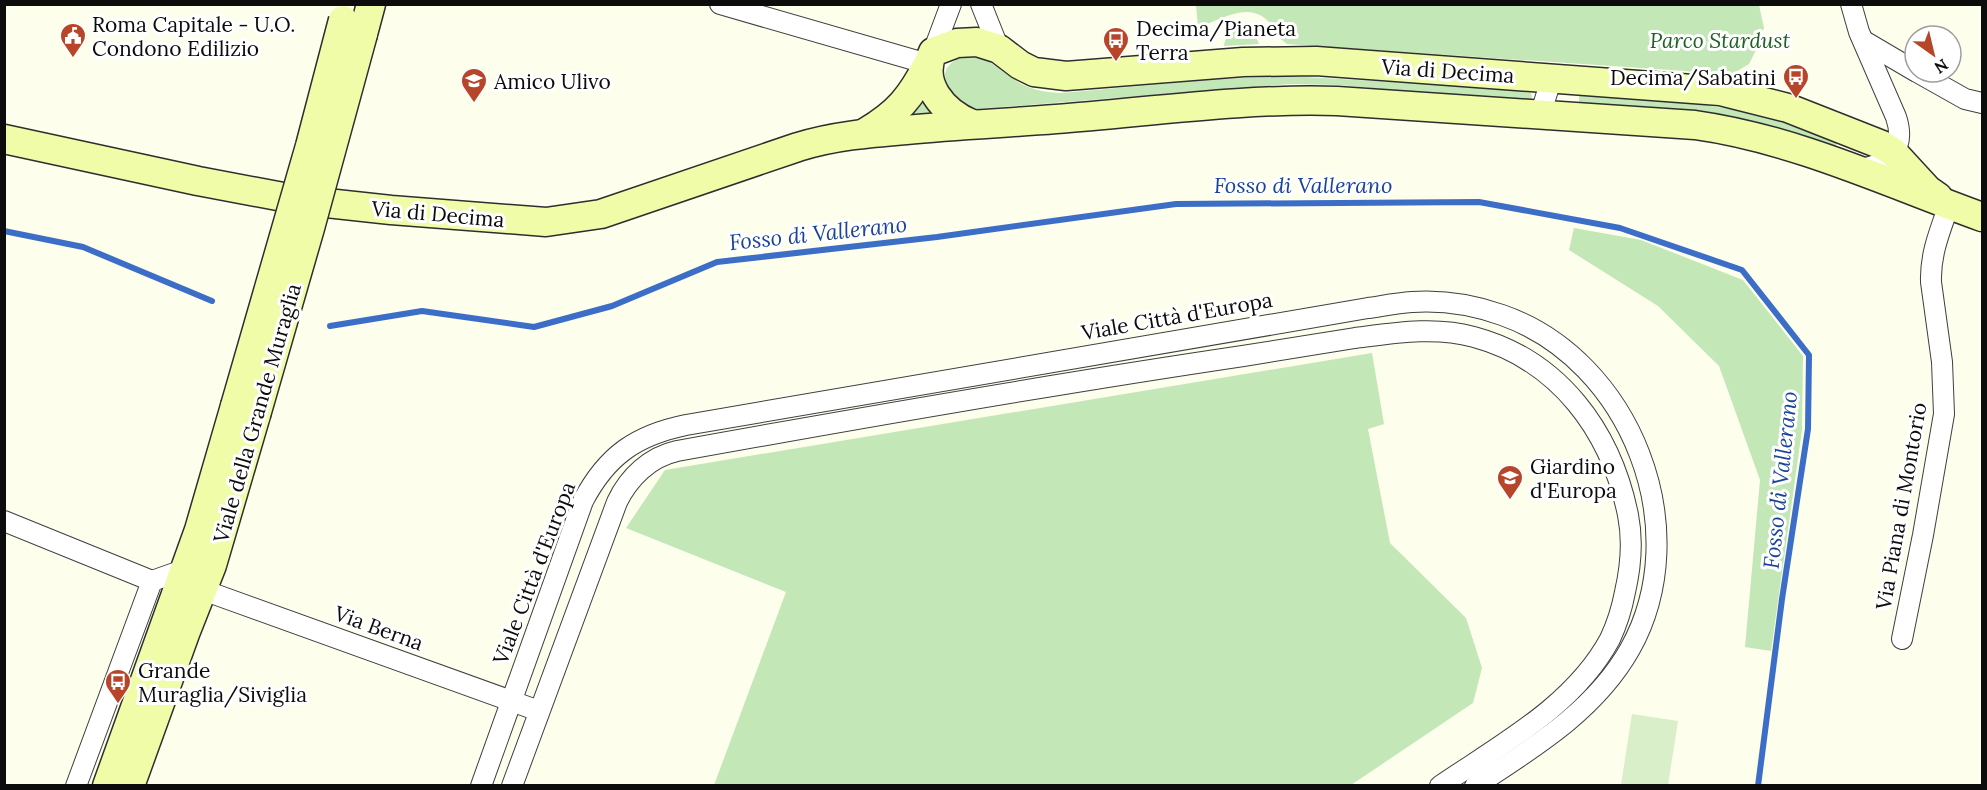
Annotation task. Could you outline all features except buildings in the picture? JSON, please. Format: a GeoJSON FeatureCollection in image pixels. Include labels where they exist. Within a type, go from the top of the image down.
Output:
{"type":"FeatureCollection","features":[{"type":"Feature","properties":{"kind":"street","name":"Viale della Grande Muraglia"},"geometry":{"type":"LineString","coordinates":[[130,786],[179,651],[194,580],[202,520],[246,411],[306,157],[351,19],[371,4]]}},
{"type":"Feature","properties":{"kind":"street"},"geometry":{"type":"LineString","coordinates":[[720,4],[931,58]]}},
{"type":"Feature","properties":{"kind":"street"},"geometry":{"type":"LineString","coordinates":[[951,4],[931,58],[930,81],[940,101],[951,114],[972,124]]}},
{"type":"Feature","properties":{"kind":"street"},"geometry":{"type":"LineString","coordinates":[[981,4],[999,49]]}},
{"type":"Feature","properties":{"kind":"street"},"geometry":{"type":"LineString","coordinates":[[1851,4],[1898,124],[1900,137],[1893,152],[1878,166],[1856,170]]}},
{"type":"Feature","properties":{"kind":"street"},"geometry":{"type":"LineString","coordinates":[[1864,41],[1903,64]]}},
{"type":"Feature","properties":{"kind":"street","name":"Via di Decima"},"geometry":{"type":"LineString","coordinates":[[864,133],[885,120],[910,97],[931,58],[965,42],[984,44],[999,49],[1026,68],[1043,74],[1066,76],[1243,62],[1316,61],[1701,89],[1740,95],[1803,113],[1875,142],[1893,152],[1928,190],[1949,205]]}},
{"type":"Feature","properties":{"kind":"street"},"geometry":{"type":"LineString","coordinates":[[1540,115],[1548,90],[1547,79]]}},
{"type":"Feature","properties":{"kind":"street"},"geometry":{"type":"LineString","coordinates":[[1939,84],[1965,99],[1983,103]]}},
{"type":"Feature","properties":{"kind":"street","name":"Via di Decima"},"geometry":{"type":"LineString","coordinates":[[4,139],[198,181],[299,200],[546,222],[600,214],[827,139],[864,133],[1296,99],[1695,125],[1726,130],[1783,145],[1983,217]]}},
{"type":"Feature","properties":{"kind":"street","name":"Via Piana di Montorio"},"geometry":{"type":"LineString","coordinates":[[1902,639],[1944,414],[1942,362],[1931,270],[1934,248],[1949,205]]}},
{"type":"Feature","properties":{"kind":"street","name":"Viale Città d'Europa"},"geometry":{"type":"LineString","coordinates":[[482,786],[587,495],[599,475],[623,450],[648,435],[686,425],[1409,302],[1436,302],[1484,309],[1509,318],[1553,342],[1582,366],[1610,400],[1637,443],[1650,484],[1654,510],[1656,543],[1654,581],[1642,622],[1624,659],[1587,704],[1557,731],[1481,784]]}},
{"type":"Feature","properties":{"kind":"street"},"geometry":{"type":"LineString","coordinates":[[512,786],[538,711],[622,493],[634,476],[644,467],[670,452],[1103,377],[1345,340],[1408,332],[1438,331],[1473,336],[1501,346],[1541,370],[1569,393],[1592,423],[1610,456],[1625,500],[1631,544],[1627,587],[1610,639],[1598,658],[1572,688],[1541,715],[1440,786]]}},
{"type":"Feature","properties":{"kind":"street"},"geometry":{"type":"LineString","coordinates":[[4,521],[152,580],[194,580]]}},
{"type":"Feature","properties":{"kind":"street"},"geometry":{"type":"LineString","coordinates":[[76,786],[152,580]]}},
{"type":"Feature","properties":{"kind":"street","name":"Viale della Grande Muraglia"},"geometry":{"type":"LineString","coordinates":[[107,786],[194,580]]}},
{"type":"Feature","properties":{"kind":"street","name":"Via Berna"},"geometry":{"type":"LineString","coordinates":[[194,580],[538,711]]}},
{"type":"Feature","properties":{"kind":"street"},"geometry":{"type":"LineString","coordinates":[[1474,762],[1481,784]]}},
{"type":"Feature","properties":{"kind":"green space","name":"Parco Stardust"},"geometry":{"type":"Polygon","coordinates":[[[1196,5],[1759,5],[1764,28],[1758,46],[1749,64],[1729,76],[1685,71],[1287,44],[1269,22],[1252,13],[1235,14],[1198,27],[1196,5]]]}},
{"type":"Feature","properties":{"kind":"green space"},"geometry":{"type":"Polygon","coordinates":[[[1239,29],[1252,33],[1259,44],[1224,46],[1228,35],[1239,29]]]}},
{"type":"Feature","properties":{"kind":"green space"},"geometry":{"type":"Polygon","coordinates":[[[970,54],[988,61],[1026,86],[1055,93],[1220,79],[1289,76],[1527,90],[1532,97],[1525,103],[1340,85],[1290,84],[965,110],[955,105],[945,74],[952,63],[970,54]]]}},
{"type":"Feature","properties":{"kind":"green space"},"geometry":{"type":"Polygon","coordinates":[[[924,94],[937,114],[899,122],[924,94]]]}},
{"type":"Feature","properties":{"kind":"green space"},"geometry":{"type":"Polygon","coordinates":[[[1579,94],[1697,104],[1763,115],[1837,143],[1834,151],[1758,123],[1713,113],[1579,103],[1579,94]]]}},
{"type":"Feature","properties":{"kind":"green space"},"geometry":{"type":"Polygon","coordinates":[[[1574,228],[1641,240],[1743,280],[1803,356],[1802,430],[1771,651],[1745,647],[1760,480],[1719,366],[1658,306],[1569,250],[1574,228]]]}},
{"type":"Feature","properties":{"kind":"green space"},"geometry":{"type":"Polygon","coordinates":[[[1372,353],[1384,424],[1368,429],[1390,543],[1466,618],[1482,668],[1473,703],[1351,785],[714,785],[786,592],[626,528],[665,470],[1372,353]]]}},
{"type":"Feature","properties":{"kind":"green space"},"geometry":{"type":"Polygon","coordinates":[[[1632,714],[1678,721],[1668,785],[1621,785],[1632,714]]]}},
{"type":"Feature","properties":{"kind":"waterway","name":"Fosso di Vallerano"},"geometry":{"type":"LineString","coordinates":[[330,326],[422,311],[534,327],[612,306],[717,262],[937,237],[1176,204],[1479,202],[1620,228],[1742,270],[1809,355],[1808,429],[1782,599],[1758,786]]}},
{"type":"Feature","properties":{"kind":"waterway","name":"Fosso di Vallerano"},"geometry":{"type":"LineString","coordinates":[[4,231],[83,247],[212,301]]}},
{"type":"Feature","properties":{"kind":"place","name":"Roma Capitale - U.O. Condono Edilizio"},"geometry":{"type":"Point","coordinates":[73,59]}},
{"type":"Feature","properties":{"kind":"place","name":"Decima/Pianeta Terra"},"geometry":{"type":"Point","coordinates":[1116,63]}},
{"type":"Feature","properties":{"kind":"place","name":"Decima/Sabatini"},"geometry":{"type":"Point","coordinates":[1796,100]}},
{"type":"Feature","properties":{"kind":"place","name":"Amico Ulivo"},"geometry":{"type":"Point","coordinates":[474,104]}},
{"type":"Feature","properties":{"kind":"place","name":"Giardino d'Europa"},"geometry":{"type":"Point","coordinates":[1510,501]}},
{"type":"Feature","properties":{"kind":"place","name":"Grande Muraglia/Siviglia"},"geometry":{"type":"Point","coordinates":[118,705]}}]}
